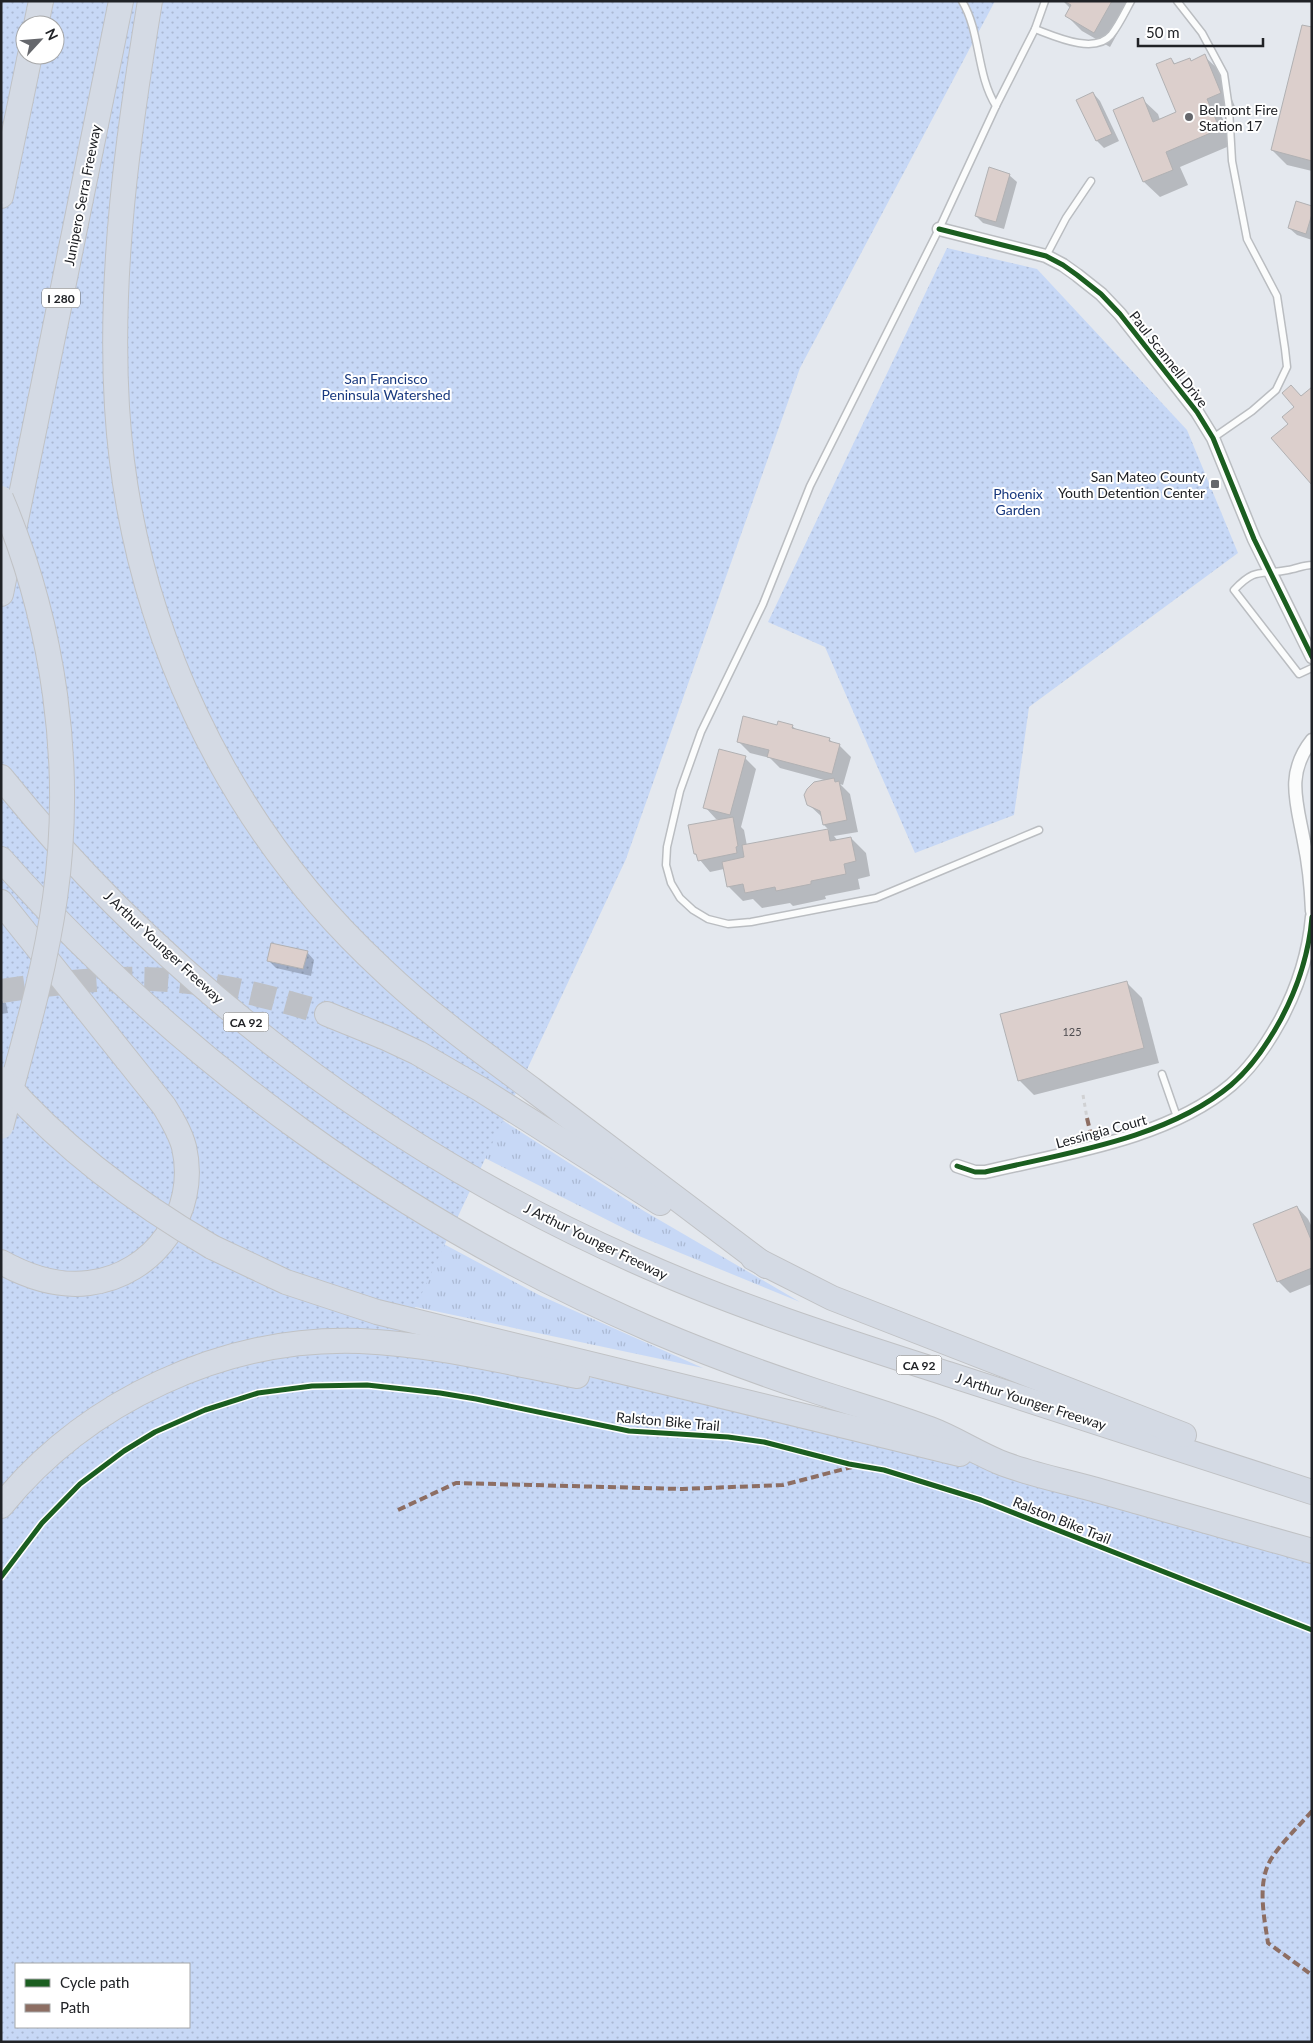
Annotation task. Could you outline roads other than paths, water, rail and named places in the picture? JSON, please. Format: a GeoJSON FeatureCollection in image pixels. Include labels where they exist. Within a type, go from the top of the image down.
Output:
{"type":"FeatureCollection","features":[{"type":"Feature","properties":{"kind":"highway"},"geometry":{"type":"LineString","coordinates":[[38,15],[41,1]]}},
{"type":"Feature","properties":{"kind":"highway","name":"Junipero Serra Freeway"},"geometry":{"type":"LineString","coordinates":[[1,594],[121,1]]}},
{"type":"Feature","properties":{"kind":"highway"},"geometry":{"type":"LineString","coordinates":[[150,1],[130,129],[122,207],[116,330],[117,408],[125,484],[139,558],[170,656],[201,727],[233,787],[279,856],[328,915],[383,970],[421,1003],[494,1060],[766,1266]]}},
{"type":"Feature","properties":{"kind":"highway"},"geometry":{"type":"LineString","coordinates":[[1,196],[28,65]]}},
{"type":"Feature","properties":{"kind":"highway"},"geometry":{"type":"LineString","coordinates":[[1,498],[29,574],[47,647],[58,722],[62,798],[59,864],[51,923],[41,971],[1,1127]]}},
{"type":"Feature","properties":{"kind":"highway","name":"J Arthur Younger Freeway"},"geometry":{"type":"LineString","coordinates":[[1,777],[54,840],[103,891],[181,966],[236,1013],[292,1058],[380,1121],[504,1196],[599,1245],[733,1302],[835,1338],[1312,1491]]}},
{"type":"Feature","properties":{"kind":"highway"},"geometry":{"type":"LineString","coordinates":[[1,859],[89,952],[169,1026],[304,1134],[415,1206],[540,1276],[645,1327],[750,1369],[934,1430],[1000,1463]]}},
{"type":"Feature","properties":{"kind":"highway"},"geometry":{"type":"LineString","coordinates":[[1,902],[164,1106],[180,1136],[186,1156],[187,1178],[181,1211],[167,1237],[147,1259],[118,1276],[88,1284],[56,1282],[35,1278],[1,1262]]}},
{"type":"Feature","properties":{"kind":"highway"},"geometry":{"type":"LineString","coordinates":[[327,1014],[386,1038],[426,1058],[696,1225],[766,1266],[832,1298],[1121,1412],[1286,1472],[1312,1491]]}},
{"type":"Feature","properties":{"kind":"highway"},"geometry":{"type":"LineString","coordinates":[[1,1078],[44,1124],[104,1176],[155,1213],[212,1247],[286,1282],[360,1307],[1000,1463],[1312,1551]]}},
{"type":"Feature","properties":{"kind":"highway"},"geometry":{"type":"LineString","coordinates":[[1,1506],[20,1484],[58,1448],[98,1418],[138,1394],[210,1364],[247,1353],[284,1346],[340,1341],[398,1344],[635,1386],[744,1402]]}},
{"type":"Feature","properties":{"kind":"street","name":"Paul Scannell Drive"},"geometry":{"type":"LineString","coordinates":[[939,229],[1046,256],[1063,265],[1101,294],[1120,314],[1197,412],[1213,438],[1252,533],[1312,657]]}},
{"type":"Feature","properties":{"kind":"street"},"geometry":{"type":"LineString","coordinates":[[1312,740],[1302,753],[1296,769],[1294,784],[1308,866],[1312,911]]}},
{"type":"Feature","properties":{"kind":"street","name":"Lessingia Court"},"geometry":{"type":"LineString","coordinates":[[957,1166],[976,1172],[985,1172],[1136,1135],[1156,1128],[1198,1108],[1231,1084],[1260,1053],[1272,1034],[1284,1013],[1299,975],[1310,941],[1312,917]]}},
{"type":"Feature","properties":{"kind":"lane"},"geometry":{"type":"LineString","coordinates":[[962,1],[969,12],[987,89],[996,106]]}},
{"type":"Feature","properties":{"kind":"lane"},"geometry":{"type":"LineString","coordinates":[[1039,830],[876,898],[728,924],[708,919],[692,910],[680,898],[671,883],[666,865],[667,847],[680,791],[701,732],[763,604],[810,486],[939,229],[1034,29],[1045,1]]}},
{"type":"Feature","properties":{"kind":"lane"},"geometry":{"type":"LineString","coordinates":[[1034,29],[1068,42],[1098,43],[1110,36],[1131,1]]}},
{"type":"Feature","properties":{"kind":"lane"},"geometry":{"type":"LineString","coordinates":[[1177,1],[1202,33],[1224,74],[1229,109],[1232,161],[1246,239],[1277,296],[1286,349],[1287,367],[1276,390],[1252,411],[1213,438]]}},
{"type":"Feature","properties":{"kind":"lane"},"geometry":{"type":"LineString","coordinates":[[1046,256],[1066,218],[1091,181]]}},
{"type":"Feature","properties":{"kind":"lane"},"geometry":{"type":"LineString","coordinates":[[1312,565],[1288,570],[1255,573],[1246,578],[1234,590],[1300,674],[1312,668]]}},
{"type":"Feature","properties":{"kind":"lane"},"geometry":{"type":"LineString","coordinates":[[1162,1074],[1177,1118]]}},
{"type":"Feature","properties":{"kind":"tunnel"},"geometry":{"type":"LineString","coordinates":[[1,991],[105,980],[168,980],[248,992],[327,1014]]}},
{"type":"Feature","properties":{"kind":"place","name":"Belmont Fire Station 17"},"geometry":{"type":"Point","coordinates":[1189,117]}},
{"type":"Feature","properties":{"kind":"place","name":"San Mateo County Youth Detention Center"},"geometry":{"type":"Point","coordinates":[1215,484]}},
{"type":"Feature","properties":{"kind":"park label","name":"San Francisco Peninsula Watershed"},"geometry":{"type":"Point","coordinates":[386,386]}},
{"type":"Feature","properties":{"kind":"park label","name":"Phoenix Garden"},"geometry":{"type":"Point","coordinates":[1018,502]}}]}
